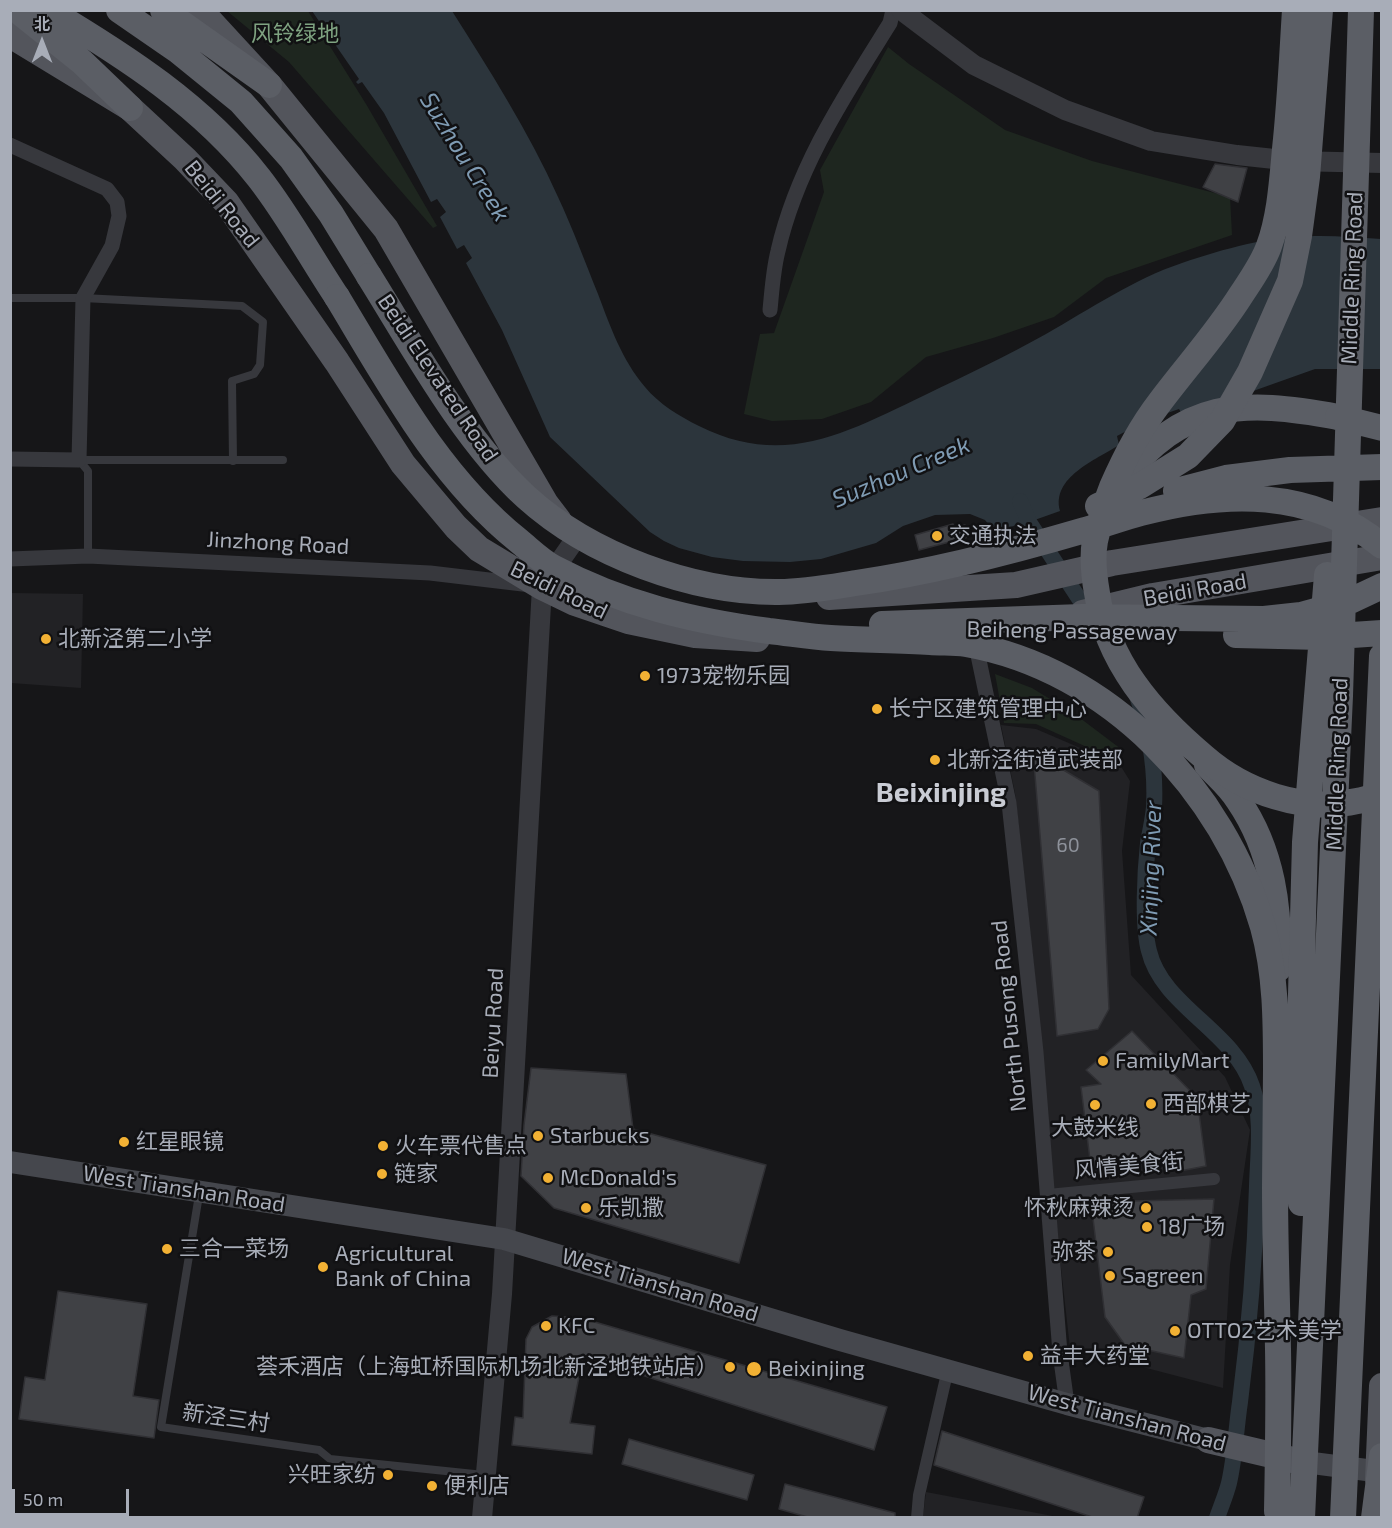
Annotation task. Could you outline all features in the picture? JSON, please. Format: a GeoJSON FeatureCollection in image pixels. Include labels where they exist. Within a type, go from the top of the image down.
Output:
{"type":"FeatureCollection","features":[{"type":"Feature","properties":{"kind":"highway"},"geometry":{"type":"LineString","coordinates":[[17,10],[82,62],[130,108]]}},
{"type":"Feature","properties":{"kind":"highway","name":"Beidi Elevated Road"},"geometry":{"type":"LineString","coordinates":[[48,10],[151,76],[210,124],[259,178],[337,297],[407,411],[454,476],[494,520],[549,566],[600,590],[650,609],[705,622],[762,630]]}},
{"type":"Feature","properties":{"kind":"highway","name":"Beidi Elevated Road"},"geometry":{"type":"LineString","coordinates":[[119,10],[177,50],[241,102],[291,158],[331,214],[442,392],[486,453],[526,497],[571,531],[614,554],[664,573],[707,585],[780,592],[890,578],[954,565]]}},
{"type":"Feature","properties":{"kind":"highway"},"geometry":{"type":"LineString","coordinates":[[163,10],[269,85]]}},
{"type":"Feature","properties":{"kind":"highway"},"geometry":{"type":"LineString","coordinates":[[1277,1518],[1278,1352],[1275,1249],[1276,1022],[1279,943],[1268,860],[1257,832],[1237,798],[1144,699],[1126,673],[1108,637],[1099,610],[1095,579],[1095,544],[1110,492],[1137,435],[1159,402],[1188,369],[1230,313],[1269,247],[1282,182],[1295,10]]}},
{"type":"Feature","properties":{"kind":"highway"},"geometry":{"type":"LineString","coordinates":[[954,565],[1070,519],[1140,486],[1188,456],[1222,421],[1250,372],[1290,281],[1307,177],[1320,10]]}},
{"type":"Feature","properties":{"kind":"highway","name":"Middle Ring Road"},"geometry":{"type":"LineString","coordinates":[[1302,1518],[1340,696],[1361,10]]}},
{"type":"Feature","properties":{"kind":"highway"},"geometry":{"type":"LineString","coordinates":[[1110,492],[1135,461],[1161,439],[1190,420],[1224,409],[1260,406],[1296,409],[1382,428]]}},
{"type":"Feature","properties":{"kind":"highway"},"geometry":{"type":"LineString","coordinates":[[954,565],[1148,499],[1226,478],[1290,470],[1382,466]]}},
{"type":"Feature","properties":{"kind":"highway"},"geometry":{"type":"LineString","coordinates":[[1301,1365],[1300,1032],[1305,842],[1329,548],[1346,471]]}},
{"type":"Feature","properties":{"kind":"highway"},"geometry":{"type":"LineString","coordinates":[[954,565],[1085,530],[1142,512],[1241,497],[1287,501],[1327,512],[1369,535],[1379,553]]}},
{"type":"Feature","properties":{"kind":"highway"},"geometry":{"type":"LineString","coordinates":[[762,630],[1082,617],[1264,619],[1301,615],[1348,602],[1382,586]]}},
{"type":"Feature","properties":{"kind":"highway"},"geometry":{"type":"LineString","coordinates":[[762,630],[825,638],[964,644],[1014,657],[1083,689],[1112,708],[1141,732],[1171,762],[1220,826],[1241,868],[1263,926],[1272,969],[1276,1022]]}},
{"type":"Feature","properties":{"kind":"highway","name":"Beiheng Passageway"},"geometry":{"type":"LineString","coordinates":[[762,630],[1085,630],[1322,637],[1382,633]]}},
{"type":"Feature","properties":{"kind":"highway","name":"Middle Ring Road"},"geometry":{"type":"LineString","coordinates":[[1343,1518],[1382,656]]}},
{"type":"Feature","properties":{"kind":"highway"},"geometry":{"type":"LineString","coordinates":[[1178,735],[1211,764],[1250,788],[1291,801],[1324,804],[1357,801],[1382,793]]}},
{"type":"Feature","properties":{"kind":"highway"},"geometry":{"type":"LineString","coordinates":[[1376,1518],[1380,1466]]}},
{"type":"Feature","properties":{"kind":"main road","name":"Beidi Road"},"geometry":{"type":"LineString","coordinates":[[200,10],[269,85],[386,229],[546,504],[574,541],[631,574],[668,585],[772,601],[1016,585],[1113,563],[1378,520]]}},
{"type":"Feature","properties":{"kind":"main road","name":"Beidi Road"},"geometry":{"type":"LineString","coordinates":[[14,38],[130,108],[185,159],[226,202],[337,362],[404,464],[456,527],[479,549],[542,587],[575,603],[628,621],[695,635],[762,639],[1040,623],[1153,596],[1379,553]]}},
{"type":"Feature","properties":{"kind":"main road","name":"West Tianshan Road"},"geometry":{"type":"LineString","coordinates":[[10,1162],[504,1239],[840,1340],[1066,1404],[1297,1461]]}},
{"type":"Feature","properties":{"kind":"main road"},"geometry":{"type":"LineString","coordinates":[[1294,1518],[1301,1365]]}},
{"type":"Feature","properties":{"kind":"main road"},"geometry":{"type":"LineString","coordinates":[[1297,1461],[1380,1466],[1382,1386]]}},
{"type":"Feature","properties":{"kind":"street"},"geometry":{"type":"LineString","coordinates":[[770,310],[778,250],[802,179],[828,124],[890,23],[893,10]]}},
{"type":"Feature","properties":{"kind":"street"},"geometry":{"type":"LineString","coordinates":[[901,10],[974,65],[1065,110],[1152,141],[1237,155],[1293,161],[1382,163]]}},
{"type":"Feature","properties":{"kind":"street"},"geometry":{"type":"LineString","coordinates":[[10,145],[107,189],[117,202],[119,216],[112,246],[83,298],[78,460],[10,459]]}},
{"type":"Feature","properties":{"kind":"street"},"geometry":{"type":"LineString","coordinates":[[542,587],[574,541]]}},
{"type":"Feature","properties":{"kind":"street","name":"Jinzhong Road"},"geometry":{"type":"LineString","coordinates":[[10,559],[88,556],[430,573],[542,587]]}},
{"type":"Feature","properties":{"kind":"street","name":"Beiyu Road"},"geometry":{"type":"LineString","coordinates":[[482,1518],[502,1294],[542,587]]}},
{"type":"Feature","properties":{"kind":"street","name":"North Pusong Road"},"geometry":{"type":"LineString","coordinates":[[972,627],[1009,803],[1036,1052],[1066,1404]]}},
{"type":"Feature","properties":{"kind":"street","name":"风情美食街"},"geometry":{"type":"LineString","coordinates":[[1048,1195],[1214,1179]]}},
{"type":"Feature","properties":{"kind":"street"},"geometry":{"type":"LineString","coordinates":[[917,1518],[919,1495],[948,1370]]}},
{"type":"Feature","properties":{"kind":"lane"},"geometry":{"type":"LineString","coordinates":[[10,298],[83,298],[242,306],[263,322],[260,364],[254,374],[232,381],[233,461]]}},
{"type":"Feature","properties":{"kind":"lane"},"geometry":{"type":"LineString","coordinates":[[78,460],[283,460]]}},
{"type":"Feature","properties":{"kind":"lane"},"geometry":{"type":"LineString","coordinates":[[78,460],[88,471],[88,556]]}},
{"type":"Feature","properties":{"kind":"lane","name":"新泾三村"},"geometry":{"type":"LineString","coordinates":[[200,1191],[161,1427],[319,1450],[330,1459],[485,1475]]}},
{"type":"Feature","properties":{"kind":"shaded area","name":"北新泾第二小学"},"geometry":{"type":"Polygon","coordinates":[[[11,593],[83,594],[81,688],[11,683],[11,593]]]}},
{"type":"Feature","properties":{"kind":"shaded area"},"geometry":{"type":"Polygon","coordinates":[[[1001,725],[1036,729],[1120,765],[1130,781],[1122,851],[1131,975],[1225,1077],[1250,1130],[1230,1265],[1223,1388],[1070,1348],[1015,793],[1001,725]]]}},
{"type":"Feature","properties":{"kind":"shaded area"},"geometry":{"type":"Polygon","coordinates":[[[926,1492],[1058,1517],[923,1517],[926,1492]]]}},
{"type":"Feature","properties":{"kind":"green space","name":"风铃绿地"},"geometry":{"type":"Polygon","coordinates":[[[227,11],[308,11],[366,104],[437,226],[433,228],[289,62],[227,11]]]}},
{"type":"Feature","properties":{"kind":"green space"},"geometry":{"type":"Polygon","coordinates":[[[888,47],[1005,130],[1092,161],[1230,197],[1232,235],[1106,278],[1054,317],[993,338],[926,357],[871,402],[822,419],[772,421],[744,414],[760,334],[774,333],[824,192],[820,170],[888,47]]]}},
{"type":"Feature","properties":{"kind":"green space"},"geometry":{"type":"Polygon","coordinates":[[[995,674],[1032,688],[1076,715],[1121,749],[1121,760],[1109,757],[1036,724],[1004,723],[995,674]]]}},
{"type":"Feature","properties":{"kind":"water","name":"Suzhou Creek"},"geometry":{"type":"Polygon","coordinates":[[[312,11],[452,11],[535,149],[574,233],[612,330],[637,377],[657,399],[670,409],[699,426],[730,439],[760,444],[788,445],[842,432],[869,422],[1001,358],[1147,277],[1199,257],[1233,248],[1267,240],[1302,236],[1381,239],[1381,369],[1315,369],[1183,416],[1179,409],[1147,420],[1117,436],[1119,445],[1069,479],[1062,488],[1059,499],[1060,511],[994,531],[985,520],[970,514],[935,515],[903,526],[876,543],[821,559],[790,562],[743,561],[712,557],[679,548],[650,532],[550,437],[502,330],[466,263],[472,258],[464,245],[457,249],[440,217],[446,212],[437,199],[431,202],[384,113],[362,82],[358,84],[356,82],[359,79],[312,11]]]}},
{"type":"Feature","properties":{"kind":"building"},"geometry":{"type":"Polygon","coordinates":[[[1215,164],[1247,168],[1238,202],[1203,187],[1215,164]]]}},
{"type":"Feature","properties":{"kind":"building"},"geometry":{"type":"Polygon","coordinates":[[[953,524],[954,528],[965,525],[968,537],[919,550],[915,535],[953,524]]]}},
{"type":"Feature","properties":{"kind":"building"},"geometry":{"type":"Polygon","coordinates":[[[1033,752],[1099,791],[1109,1009],[1098,1029],[1057,1036],[1033,752]]]}},
{"type":"Feature","properties":{"kind":"building"},"geometry":{"type":"Polygon","coordinates":[[[1132,1031],[1197,1098],[1206,1166],[1180,1171],[1170,1162],[1091,1168],[1081,1087],[1101,1084],[1086,1070],[1132,1031]]]}},
{"type":"Feature","properties":{"kind":"building"},"geometry":{"type":"Polygon","coordinates":[[[531,1068],[626,1074],[633,1129],[766,1165],[739,1263],[554,1208],[521,1176],[531,1068]]]}},
{"type":"Feature","properties":{"kind":"building"},"geometry":{"type":"Polygon","coordinates":[[[1214,1199],[1206,1289],[1191,1295],[1184,1358],[1125,1345],[1105,1317],[1091,1202],[1214,1199]]]}},
{"type":"Feature","properties":{"kind":"building"},"geometry":{"type":"Polygon","coordinates":[[[58,1291],[147,1304],[133,1396],[159,1400],[154,1438],[19,1419],[25,1377],[45,1380],[58,1291]]]}},
{"type":"Feature","properties":{"kind":"building"},"geometry":{"type":"Polygon","coordinates":[[[552,1316],[581,1318],[887,1407],[874,1450],[583,1356],[570,1423],[595,1426],[592,1454],[512,1445],[515,1417],[523,1418],[526,1339],[532,1327],[552,1316]]]}},
{"type":"Feature","properties":{"kind":"building"},"geometry":{"type":"Polygon","coordinates":[[[942,1431],[1144,1497],[1137,1518],[1095,1518],[934,1465],[942,1431]]]}},
{"type":"Feature","properties":{"kind":"building"},"geometry":{"type":"Polygon","coordinates":[[[629,1439],[754,1475],[747,1500],[622,1464],[629,1439]]]}},
{"type":"Feature","properties":{"kind":"building"},"geometry":{"type":"Polygon","coordinates":[[[785,1484],[895,1513],[895,1518],[811,1518],[779,1509],[785,1484]]]}},
{"type":"Feature","properties":{"kind":"waterway","name":"Xinjing River"},"geometry":{"type":"LineString","coordinates":[[1020,501],[1029,522],[1093,620]]}},
{"type":"Feature","properties":{"kind":"waterway","name":"Xinjing River"},"geometry":{"type":"LineString","coordinates":[[1137,696],[1149,737],[1154,778],[1154,807],[1145,883],[1145,927],[1149,951],[1156,970],[1168,988],[1230,1049],[1243,1067],[1252,1086],[1258,1110],[1256,1213],[1246,1348],[1231,1473],[1217,1518]]}},
{"type":"Feature","properties":{"kind":"place","name":"交通执法"},"geometry":{"type":"Point","coordinates":[937,536]}},
{"type":"Feature","properties":{"kind":"place","name":"北新泾第二小学"},"geometry":{"type":"Point","coordinates":[46,639]}},
{"type":"Feature","properties":{"kind":"place","name":"1973宠物乐园"},"geometry":{"type":"Point","coordinates":[645,676]}},
{"type":"Feature","properties":{"kind":"place","name":"长宁区建筑管理中心"},"geometry":{"type":"Point","coordinates":[877,709]}},
{"type":"Feature","properties":{"kind":"place","name":"北新泾街道武装部"},"geometry":{"type":"Point","coordinates":[935,760]}},
{"type":"Feature","properties":{"kind":"place","name":"FamilyMart"},"geometry":{"type":"Point","coordinates":[1103,1061]}},
{"type":"Feature","properties":{"kind":"place","name":"西部棋艺"},"geometry":{"type":"Point","coordinates":[1151,1104]}},
{"type":"Feature","properties":{"kind":"place","name":"大鼓米线"},"geometry":{"type":"Point","coordinates":[1095,1105]}},
{"type":"Feature","properties":{"kind":"place","name":"Starbucks"},"geometry":{"type":"Point","coordinates":[538,1136]}},
{"type":"Feature","properties":{"kind":"place","name":"红星眼镜"},"geometry":{"type":"Point","coordinates":[124,1142]}},
{"type":"Feature","properties":{"kind":"place","name":"火车票代售点"},"geometry":{"type":"Point","coordinates":[383,1146]}},
{"type":"Feature","properties":{"kind":"place","name":"链家"},"geometry":{"type":"Point","coordinates":[382,1174]}},
{"type":"Feature","properties":{"kind":"place","name":"McDonald's"},"geometry":{"type":"Point","coordinates":[548,1178]}},
{"type":"Feature","properties":{"kind":"place","name":"乐凯撒"},"geometry":{"type":"Point","coordinates":[586,1208]}},
{"type":"Feature","properties":{"kind":"place","name":"怀秋麻辣烫"},"geometry":{"type":"Point","coordinates":[1146,1208]}},
{"type":"Feature","properties":{"kind":"place","name":"18广场"},"geometry":{"type":"Point","coordinates":[1147,1227]}},
{"type":"Feature","properties":{"kind":"place","name":"三合一菜场"},"geometry":{"type":"Point","coordinates":[167,1249]}},
{"type":"Feature","properties":{"kind":"place","name":"弥茶"},"geometry":{"type":"Point","coordinates":[1108,1252]}},
{"type":"Feature","properties":{"kind":"place","name":"Agricultural Bank of China"},"geometry":{"type":"Point","coordinates":[323,1267]}},
{"type":"Feature","properties":{"kind":"place","name":"Sagreen"},"geometry":{"type":"Point","coordinates":[1110,1276]}},
{"type":"Feature","properties":{"kind":"place","name":"KFC"},"geometry":{"type":"Point","coordinates":[546,1326]}},
{"type":"Feature","properties":{"kind":"place","name":"OTTO2艺术美学"},"geometry":{"type":"Point","coordinates":[1175,1331]}},
{"type":"Feature","properties":{"kind":"place","name":"益丰大药堂"},"geometry":{"type":"Point","coordinates":[1028,1356]}},
{"type":"Feature","properties":{"kind":"place","name":"荟禾酒店（上海虹桥国际机场北新泾地铁站店）"},"geometry":{"type":"Point","coordinates":[730,1367]}},
{"type":"Feature","properties":{"kind":"place","name":"Beixinjing"},"geometry":{"type":"Point","coordinates":[754,1369]}},
{"type":"Feature","properties":{"kind":"place","name":"兴旺家纺"},"geometry":{"type":"Point","coordinates":[388,1475]}},
{"type":"Feature","properties":{"kind":"place","name":"便利店"},"geometry":{"type":"Point","coordinates":[432,1486]}},
{"type":"Feature","properties":{"kind":"district","name":"Beixinjing"},"geometry":{"type":"Point","coordinates":[941,793]}}]}
